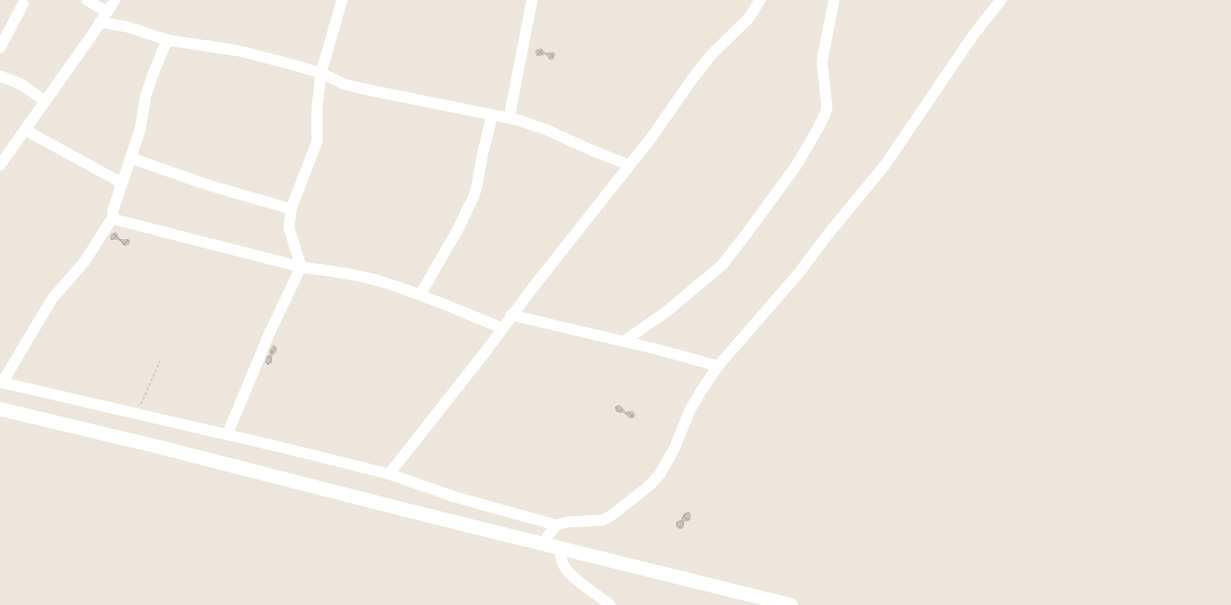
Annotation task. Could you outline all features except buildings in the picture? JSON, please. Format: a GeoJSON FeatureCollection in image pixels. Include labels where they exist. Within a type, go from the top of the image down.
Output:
{"type":"FeatureCollection","features":[{"type":"Feature","properties":{"kind":"street"},"geometry":{"type":"LineString","coordinates":[[87,0],[106,12]]}},
{"type":"Feature","properties":{"kind":"street"},"geometry":{"type":"LineString","coordinates":[[0,166],[114,0]]}},
{"type":"Feature","properties":{"kind":"street"},"geometry":{"type":"LineString","coordinates":[[227,435],[301,266],[289,228],[292,209],[316,142],[317,108],[321,73],[342,0]]}},
{"type":"Feature","properties":{"kind":"street"},"geometry":{"type":"LineString","coordinates":[[509,118],[532,0]]}},
{"type":"Feature","properties":{"kind":"street"},"geometry":{"type":"LineString","coordinates":[[389,474],[651,138],[711,55],[749,18],[760,0]]}},
{"type":"Feature","properties":{"kind":"street"},"geometry":{"type":"LineString","coordinates":[[624,341],[666,312],[722,265],[796,166],[817,130],[827,108],[822,61],[834,0]]}},
{"type":"Feature","properties":{"kind":"street"},"geometry":{"type":"LineString","coordinates":[[167,40],[146,95],[140,130],[112,210],[113,217],[85,262],[52,299],[1,382],[389,474],[448,495],[556,525],[568,522],[603,520],[620,509],[649,486],[660,474],[695,400],[718,366],[798,274],[829,233],[885,165],[974,34],[1001,0]]}},
{"type":"Feature","properties":{"kind":"street"},"geometry":{"type":"LineString","coordinates":[[0,48],[23,4]]}},
{"type":"Feature","properties":{"kind":"street"},"geometry":{"type":"LineString","coordinates":[[100,22],[128,27],[167,40],[240,51],[321,73],[344,84],[364,89],[534,124],[590,150],[629,165]]}},
{"type":"Feature","properties":{"kind":"street"},"geometry":{"type":"LineString","coordinates":[[0,76],[21,84],[45,101]]}},
{"type":"Feature","properties":{"kind":"street"},"geometry":{"type":"LineString","coordinates":[[420,295],[457,231],[474,196],[482,152],[492,116]]}},
{"type":"Feature","properties":{"kind":"street"},"geometry":{"type":"LineString","coordinates":[[25,130],[122,184]]}},
{"type":"Feature","properties":{"kind":"street"},"geometry":{"type":"LineString","coordinates":[[131,158],[208,185],[292,209]]}},
{"type":"Feature","properties":{"kind":"street"},"geometry":{"type":"LineString","coordinates":[[113,217],[117,220],[301,266],[360,276],[404,288],[502,328]]}},
{"type":"Feature","properties":{"kind":"street"},"geometry":{"type":"LineString","coordinates":[[512,315],[624,341],[718,366]]}},
{"type":"Feature","properties":{"kind":"street"},"geometry":{"type":"LineString","coordinates":[[0,409],[163,448],[542,544],[791,605]]}},
{"type":"Feature","properties":{"kind":"street"},"geometry":{"type":"LineString","coordinates":[[542,544],[556,525]]}},
{"type":"Feature","properties":{"kind":"street"},"geometry":{"type":"LineString","coordinates":[[558,547],[562,562],[568,572],[610,605]]}},
{"type":"Feature","properties":{"kind":"path"},"geometry":{"type":"LineString","coordinates":[[137,414],[160,361]]}}]}
